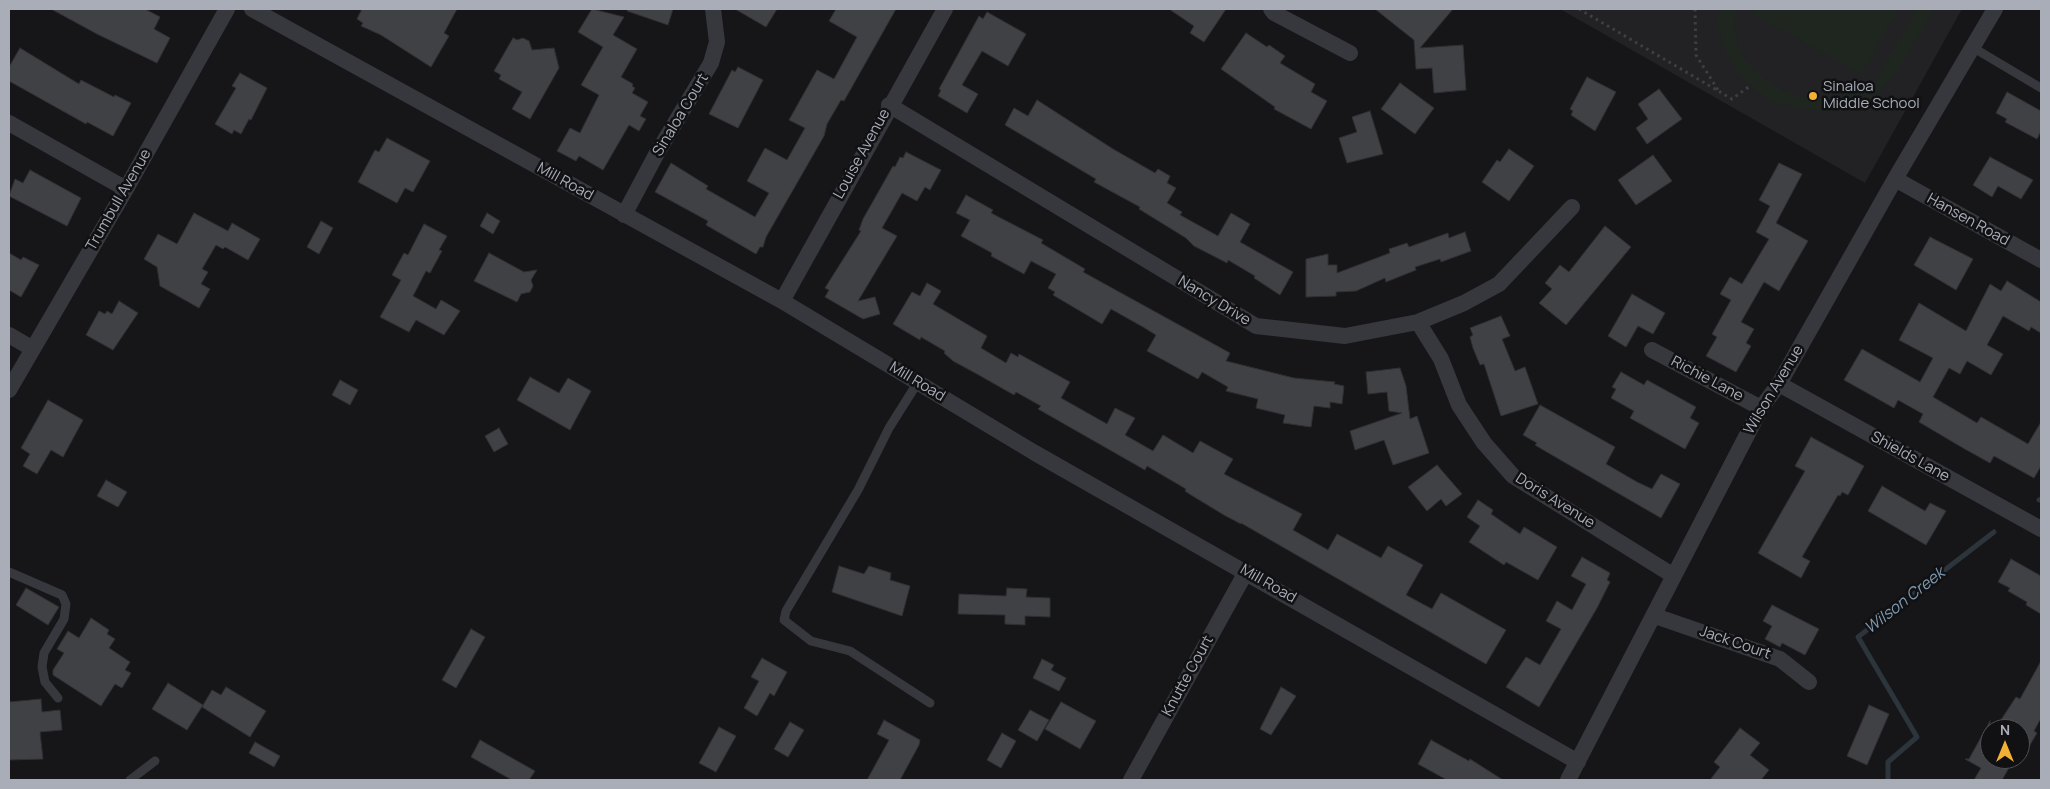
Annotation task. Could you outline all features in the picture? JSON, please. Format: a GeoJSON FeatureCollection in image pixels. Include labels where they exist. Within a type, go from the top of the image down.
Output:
{"type":"FeatureCollection","features":[{"type":"Feature","properties":{"kind":"street","name":"Trumbull Avenue"},"geometry":{"type":"LineString","coordinates":[[9,390],[126,189],[227,9]]}},
{"type":"Feature","properties":{"kind":"street","name":"Mill Road"},"geometry":{"type":"LineString","coordinates":[[252,9],[782,301],[1035,453],[1578,762]]}},
{"type":"Feature","properties":{"kind":"street","name":"Sinaloa Court"},"geometry":{"type":"LineString","coordinates":[[624,215],[657,154],[711,63],[717,42],[714,9]]}},
{"type":"Feature","properties":{"kind":"street","name":"Louise Avenue"},"geometry":{"type":"LineString","coordinates":[[782,301],[945,9]]}},
{"type":"Feature","properties":{"kind":"street"},"geometry":{"type":"LineString","coordinates":[[1271,9],[1274,13],[1350,54]]}},
{"type":"Feature","properties":{"kind":"street","name":"Wilson Avenue"},"geometry":{"type":"LineString","coordinates":[[1568,780],[1762,408],[1779,384],[1895,179],[1995,9]]}},
{"type":"Feature","properties":{"kind":"street","name":"Nancy Drive"},"geometry":{"type":"LineString","coordinates":[[890,105],[1256,326],[1345,336],[1418,322],[1464,303],[1499,284],[1572,207]]}},
{"type":"Feature","properties":{"kind":"street"},"geometry":{"type":"LineString","coordinates":[[9,123],[126,189]]}},
{"type":"Feature","properties":{"kind":"street","name":"Hansen Road"},"geometry":{"type":"LineString","coordinates":[[1895,179],[2041,260]]}},
{"type":"Feature","properties":{"kind":"street","name":"Doris Avenue"},"geometry":{"type":"LineString","coordinates":[[1418,322],[1441,359],[1459,405],[1484,443],[1512,476],[1674,576]]}},
{"type":"Feature","properties":{"kind":"street"},"geometry":{"type":"LineString","coordinates":[[9,335],[33,349]]}},
{"type":"Feature","properties":{"kind":"street","name":"Richie Lane"},"geometry":{"type":"LineString","coordinates":[[1652,350],[1762,408]]}},
{"type":"Feature","properties":{"kind":"street","name":"Shields Lane"},"geometry":{"type":"LineString","coordinates":[[1779,384],[2041,529]]}},
{"type":"Feature","properties":{"kind":"street","name":"Knutte Court"},"geometry":{"type":"LineString","coordinates":[[1131,780],[1246,572]]}},
{"type":"Feature","properties":{"kind":"street","name":"Jack Court"},"geometry":{"type":"LineString","coordinates":[[1655,616],[1780,659],[1809,682]]}},
{"type":"Feature","properties":{"kind":"lane"},"geometry":{"type":"LineString","coordinates":[[1972,47],[2041,88]]}},
{"type":"Feature","properties":{"kind":"lane"},"geometry":{"type":"LineString","coordinates":[[918,382],[889,428],[858,490],[786,611],[784,620],[811,641],[850,651],[930,703]]}},
{"type":"Feature","properties":{"kind":"lane"},"geometry":{"type":"LineString","coordinates":[[9,572],[62,595],[66,604],[64,619],[44,653],[42,667],[45,682],[58,698]]}},
{"type":"Feature","properties":{"kind":"lane"},"geometry":{"type":"LineString","coordinates":[[130,780],[156,761]]}},
{"type":"Feature","properties":{"kind":"path"},"geometry":{"type":"LineString","coordinates":[[1579,9],[1732,99],[1750,86]]}},
{"type":"Feature","properties":{"kind":"path"},"geometry":{"type":"LineString","coordinates":[[1695,9],[1696,55],[1718,91]]}},
{"type":"Feature","properties":{"kind":"shaded area","name":"Sinaloa Middle School"},"geometry":{"type":"Polygon","coordinates":[[[1560,9],[1962,9],[1865,183],[1560,9]]]}},
{"type":"Feature","properties":{"kind":"shaded area"},"geometry":{"type":"Polygon","coordinates":[[[1719,9],[1737,9],[1734,23],[1737,41],[1745,59],[1761,76],[1778,88],[1799,96],[1821,99],[1863,90],[1878,78],[1917,9],[1934,9],[1898,71],[1871,100],[1845,109],[1822,112],[1775,103],[1756,91],[1737,71],[1725,51],[1717,25],[1719,9]]]}},
{"type":"Feature","properties":{"kind":"shaded area"},"geometry":{"type":"Polygon","coordinates":[[[1755,9],[1898,9],[1862,74],[1752,14],[1755,9]]]}},
{"type":"Feature","properties":{"kind":"building"},"geometry":{"type":"Polygon","coordinates":[[[51,9],[145,9],[160,17],[154,29],[170,38],[157,63],[51,9]]]}},
{"type":"Feature","properties":{"kind":"building"},"geometry":{"type":"Polygon","coordinates":[[[362,9],[457,9],[444,33],[449,36],[431,67],[381,35],[361,26],[363,23],[357,19],[362,9]]]}},
{"type":"Feature","properties":{"kind":"building"},"geometry":{"type":"Polygon","coordinates":[[[592,9],[624,17],[613,35],[637,49],[621,77],[633,84],[632,86],[635,88],[632,93],[648,102],[640,116],[646,119],[639,131],[629,125],[603,170],[579,156],[576,161],[557,151],[570,128],[580,133],[599,95],[581,85],[603,47],[578,32],[592,9]]]}},
{"type":"Feature","properties":{"kind":"building"},"geometry":{"type":"Polygon","coordinates":[[[628,9],[673,9],[668,25],[627,11],[628,9]]]}},
{"type":"Feature","properties":{"kind":"building"},"geometry":{"type":"Polygon","coordinates":[[[735,9],[777,9],[766,27],[735,9]]]}},
{"type":"Feature","properties":{"kind":"building"},"geometry":{"type":"Polygon","coordinates":[[[836,9],[896,9],[844,101],[841,100],[827,124],[824,136],[766,237],[763,247],[760,247],[756,254],[706,225],[708,221],[655,192],[671,163],[708,186],[706,189],[755,217],[769,193],[747,181],[765,148],[787,160],[805,128],[789,120],[817,70],[834,79],[857,37],[829,21],[836,9]]]}},
{"type":"Feature","properties":{"kind":"building"},"geometry":{"type":"Polygon","coordinates":[[[1169,9],[1226,9],[1204,42],[1190,33],[1194,26],[1169,9]]]}},
{"type":"Feature","properties":{"kind":"building"},"geometry":{"type":"Polygon","coordinates":[[[1375,9],[1453,9],[1420,48],[1463,45],[1466,90],[1434,93],[1432,68],[1416,69],[1414,40],[1375,9]]]}},
{"type":"Feature","properties":{"kind":"building"},"geometry":{"type":"Polygon","coordinates":[[[987,12],[1026,34],[1008,66],[982,51],[962,85],[978,94],[967,113],[938,96],[941,90],[939,89],[979,16],[983,19],[987,12]]]}},
{"type":"Feature","properties":{"kind":"building"},"geometry":{"type":"Polygon","coordinates":[[[1246,33],[1285,56],[1280,63],[1315,84],[1311,92],[1327,101],[1311,129],[1274,109],[1275,107],[1221,69],[1246,33]]]}},
{"type":"Feature","properties":{"kind":"building"},"geometry":{"type":"Polygon","coordinates":[[[513,38],[517,40],[523,38],[529,41],[532,50],[554,48],[559,68],[530,119],[512,109],[522,92],[499,79],[501,75],[494,71],[513,38]]]}},
{"type":"Feature","properties":{"kind":"building"},"geometry":{"type":"Polygon","coordinates":[[[20,48],[79,84],[81,80],[114,97],[115,95],[131,103],[113,136],[87,122],[86,124],[9,81],[9,67],[20,48]]]}},
{"type":"Feature","properties":{"kind":"building"},"geometry":{"type":"Polygon","coordinates":[[[738,67],[763,80],[738,128],[709,114],[732,70],[735,72],[738,67]]]}},
{"type":"Feature","properties":{"kind":"building"},"geometry":{"type":"Polygon","coordinates":[[[240,73],[267,88],[251,120],[249,119],[241,134],[234,130],[232,134],[215,124],[236,88],[232,86],[240,73]]]}},
{"type":"Feature","properties":{"kind":"building"},"geometry":{"type":"Polygon","coordinates":[[[1587,77],[1616,92],[1595,131],[1571,115],[1573,111],[1570,109],[1587,77]]]}},
{"type":"Feature","properties":{"kind":"building"},"geometry":{"type":"Polygon","coordinates":[[[1400,83],[1434,108],[1415,134],[1381,109],[1400,83]]]}},
{"type":"Feature","properties":{"kind":"building"},"geometry":{"type":"Polygon","coordinates":[[[1659,89],[1682,119],[1647,144],[1636,128],[1648,119],[1638,104],[1659,89]]]}},
{"type":"Feature","properties":{"kind":"building"},"geometry":{"type":"Polygon","coordinates":[[[2007,92],[2041,111],[2041,131],[2037,139],[2005,122],[2007,119],[1996,113],[2007,92]]]}},
{"type":"Feature","properties":{"kind":"building"},"geometry":{"type":"Polygon","coordinates":[[[1037,100],[1113,149],[1155,173],[1158,169],[1170,176],[1167,183],[1176,188],[1167,203],[1182,212],[1180,215],[1218,236],[1231,213],[1250,224],[1240,242],[1293,272],[1280,295],[1254,278],[1255,276],[1228,260],[1227,263],[1194,246],[1186,238],[1139,209],[1140,207],[1094,182],[1096,179],[1005,125],[1014,108],[1028,116],[1037,100]]]}},
{"type":"Feature","properties":{"kind":"building"},"geometry":{"type":"Polygon","coordinates":[[[1370,111],[1383,154],[1347,163],[1339,138],[1357,132],[1352,117],[1370,111]]]}},
{"type":"Feature","properties":{"kind":"building"},"geometry":{"type":"Polygon","coordinates":[[[387,138],[430,161],[413,192],[405,188],[397,203],[358,182],[375,150],[379,152],[387,138]]]}},
{"type":"Feature","properties":{"kind":"building"},"geometry":{"type":"Polygon","coordinates":[[[1509,149],[1534,166],[1509,201],[1482,182],[1497,160],[1500,162],[1509,149]]]}},
{"type":"Feature","properties":{"kind":"building"},"geometry":{"type":"Polygon","coordinates":[[[906,152],[941,170],[930,190],[925,187],[917,201],[902,193],[882,228],[897,236],[858,301],[875,297],[880,314],[863,319],[825,297],[829,290],[825,288],[861,231],[859,230],[863,219],[893,166],[895,167],[900,157],[903,158],[906,152]]]}},
{"type":"Feature","properties":{"kind":"building"},"geometry":{"type":"Polygon","coordinates":[[[1653,155],[1672,181],[1636,205],[1618,180],[1653,155]]]}},
{"type":"Feature","properties":{"kind":"building"},"geometry":{"type":"Polygon","coordinates":[[[1990,157],[2033,180],[2021,199],[1998,186],[1992,197],[1973,185],[1990,157]]]}},
{"type":"Feature","properties":{"kind":"building"},"geometry":{"type":"Polygon","coordinates":[[[1779,163],[1802,174],[1776,223],[1808,241],[1779,291],[1764,282],[1741,322],[1754,329],[1746,343],[1751,346],[1736,372],[1706,356],[1717,337],[1712,334],[1731,300],[1720,294],[1730,277],[1742,284],[1769,239],[1756,232],[1770,206],[1759,200],[1779,163]]]}},
{"type":"Feature","properties":{"kind":"building"},"geometry":{"type":"Polygon","coordinates":[[[30,170],[81,198],[67,226],[9,196],[15,179],[23,183],[30,170]]]}},
{"type":"Feature","properties":{"kind":"building"},"geometry":{"type":"Polygon","coordinates":[[[966,195],[993,210],[991,213],[1043,240],[1041,243],[1085,269],[1083,272],[1230,353],[1226,361],[1294,378],[1335,382],[1334,384],[1344,386],[1342,404],[1330,402],[1330,408],[1314,406],[1311,427],[1283,423],[1285,415],[1256,408],[1258,399],[1226,391],[1228,387],[1202,372],[1198,379],[1147,351],[1156,335],[1111,309],[1102,324],[1053,295],[1055,292],[1048,288],[1056,274],[1031,261],[1024,274],[991,256],[992,253],[961,236],[970,220],[956,213],[966,195]]]}},
{"type":"Feature","properties":{"kind":"building"},"geometry":{"type":"Polygon","coordinates":[[[194,213],[228,231],[232,223],[260,239],[248,260],[225,247],[223,249],[216,245],[202,269],[208,272],[201,284],[210,289],[199,308],[160,286],[157,267],[144,259],[158,234],[177,244],[194,213]]]}},
{"type":"Feature","properties":{"kind":"building"},"geometry":{"type":"Polygon","coordinates":[[[487,213],[500,221],[493,234],[480,226],[487,213]]]}},
{"type":"Feature","properties":{"kind":"building"},"geometry":{"type":"Polygon","coordinates":[[[321,221],[333,228],[319,254],[307,247],[321,221]]]}},
{"type":"Feature","properties":{"kind":"building"},"geometry":{"type":"Polygon","coordinates":[[[424,224],[447,236],[439,250],[442,251],[430,273],[426,271],[413,296],[436,309],[441,300],[460,311],[444,335],[416,320],[409,332],[380,317],[401,280],[392,275],[404,253],[408,255],[424,224]]]}},
{"type":"Feature","properties":{"kind":"building"},"geometry":{"type":"Polygon","coordinates":[[[1605,226],[1631,247],[1566,325],[1539,303],[1552,289],[1545,283],[1560,265],[1569,272],[1605,226]]]}},
{"type":"Feature","properties":{"kind":"building"},"geometry":{"type":"Polygon","coordinates":[[[1465,232],[1471,251],[1441,262],[1440,259],[1415,267],[1416,270],[1386,282],[1385,278],[1356,291],[1336,292],[1336,296],[1306,297],[1306,259],[1328,254],[1328,265],[1337,265],[1337,273],[1390,253],[1389,249],[1407,243],[1409,247],[1448,233],[1449,238],[1465,232]]]}},
{"type":"Feature","properties":{"kind":"building"},"geometry":{"type":"Polygon","coordinates":[[[1930,237],[1973,259],[1956,290],[1914,265],[1930,237]]]}},
{"type":"Feature","properties":{"kind":"building"},"geometry":{"type":"Polygon","coordinates":[[[9,253],[21,260],[23,257],[39,265],[21,297],[9,290],[9,253]]]}},
{"type":"Feature","properties":{"kind":"building"},"geometry":{"type":"Polygon","coordinates":[[[489,253],[524,272],[537,270],[531,280],[533,286],[530,292],[521,294],[517,302],[474,281],[489,253]]]}},
{"type":"Feature","properties":{"kind":"building"},"geometry":{"type":"Polygon","coordinates":[[[2007,281],[2041,302],[2041,333],[2031,327],[2029,331],[2003,316],[1987,345],[2003,354],[1991,375],[1967,361],[1960,374],[1949,368],[1933,397],[1977,423],[1981,417],[2028,444],[2041,422],[2041,466],[2034,478],[1994,456],[1990,463],[1963,448],[1919,422],[1923,414],[1898,400],[1894,408],[1844,380],[1862,349],[1920,382],[1933,358],[1899,340],[1919,303],[1966,331],[1990,284],[2001,291],[2007,281]]]}},
{"type":"Feature","properties":{"kind":"building"},"geometry":{"type":"Polygon","coordinates":[[[927,283],[941,291],[933,304],[987,336],[981,348],[1006,363],[1011,353],[1018,357],[1019,354],[1070,382],[1061,398],[1107,424],[1115,408],[1135,418],[1125,435],[1153,451],[1163,435],[1193,453],[1200,441],[1233,459],[1224,474],[1302,514],[1293,530],[1328,550],[1337,534],[1381,558],[1388,546],[1423,565],[1406,595],[1432,609],[1441,593],[1506,630],[1486,664],[1224,515],[1185,491],[1186,489],[1147,466],[1145,470],[1038,409],[1041,406],[1016,392],[1014,395],[953,361],[944,353],[945,351],[921,337],[920,340],[893,324],[912,292],[920,296],[927,283]]]}},
{"type":"Feature","properties":{"kind":"building"},"geometry":{"type":"Polygon","coordinates":[[[1632,294],[1665,313],[1653,334],[1638,326],[1626,347],[1608,336],[1632,294]]]}},
{"type":"Feature","properties":{"kind":"building"},"geometry":{"type":"Polygon","coordinates":[[[119,301],[138,313],[113,350],[86,335],[99,311],[105,314],[107,311],[112,314],[119,301]]]}},
{"type":"Feature","properties":{"kind":"building"},"geometry":{"type":"Polygon","coordinates":[[[1501,316],[1510,336],[1502,339],[1515,371],[1525,367],[1538,404],[1501,416],[1484,364],[1480,365],[1473,348],[1470,337],[1473,335],[1470,328],[1501,316]]]}},
{"type":"Feature","properties":{"kind":"building"},"geometry":{"type":"Polygon","coordinates":[[[1400,368],[1406,386],[1410,419],[1417,416],[1429,453],[1393,465],[1384,440],[1355,450],[1350,431],[1402,413],[1389,411],[1387,392],[1368,394],[1366,372],[1400,368]]]}},
{"type":"Feature","properties":{"kind":"building"},"geometry":{"type":"Polygon","coordinates":[[[1621,372],[1644,385],[1647,380],[1696,407],[1690,418],[1699,423],[1685,449],[1630,418],[1634,411],[1611,398],[1616,389],[1612,387],[1621,372]]]}},
{"type":"Feature","properties":{"kind":"building"},"geometry":{"type":"Polygon","coordinates":[[[530,377],[559,393],[568,378],[591,391],[570,430],[517,400],[530,377]]]}},
{"type":"Feature","properties":{"kind":"building"},"geometry":{"type":"Polygon","coordinates":[[[340,380],[358,390],[350,405],[332,395],[340,380]]]}},
{"type":"Feature","properties":{"kind":"building"},"geometry":{"type":"Polygon","coordinates":[[[48,400],[83,420],[63,457],[51,450],[37,474],[23,466],[30,454],[21,448],[48,400]]]}},
{"type":"Feature","properties":{"kind":"building"},"geometry":{"type":"Polygon","coordinates":[[[1540,405],[1615,447],[1606,464],[1637,482],[1652,489],[1661,474],[1680,484],[1661,518],[1535,445],[1537,443],[1523,435],[1540,405]]]}},
{"type":"Feature","properties":{"kind":"building"},"geometry":{"type":"Polygon","coordinates":[[[499,428],[508,444],[494,452],[485,436],[499,428]]]}},
{"type":"Feature","properties":{"kind":"building"},"geometry":{"type":"Polygon","coordinates":[[[1811,437],[1864,466],[1848,495],[1842,492],[1840,496],[1838,495],[1802,557],[1810,561],[1801,578],[1758,553],[1805,471],[1795,466],[1811,437]]]}},
{"type":"Feature","properties":{"kind":"building"},"geometry":{"type":"Polygon","coordinates":[[[1437,465],[1462,494],[1446,506],[1441,499],[1427,511],[1408,487],[1437,465]]]}},
{"type":"Feature","properties":{"kind":"building"},"geometry":{"type":"Polygon","coordinates":[[[106,480],[127,492],[118,507],[97,496],[106,480]]]}},
{"type":"Feature","properties":{"kind":"building"},"geometry":{"type":"Polygon","coordinates":[[[1882,486],[1925,511],[1930,503],[1946,511],[1926,545],[1868,511],[1882,486]]]}},
{"type":"Feature","properties":{"kind":"building"},"geometry":{"type":"Polygon","coordinates":[[[1478,500],[1493,510],[1491,514],[1520,534],[1524,527],[1557,547],[1538,580],[1506,562],[1504,565],[1469,542],[1480,526],[1467,517],[1478,500]]]}},
{"type":"Feature","properties":{"kind":"building"},"geometry":{"type":"Polygon","coordinates":[[[1582,557],[1610,573],[1607,580],[1610,582],[1597,608],[1539,707],[1506,687],[1526,657],[1540,665],[1561,629],[1546,621],[1557,601],[1572,610],[1586,584],[1571,576],[1582,557]]]}},
{"type":"Feature","properties":{"kind":"building"},"geometry":{"type":"Polygon","coordinates":[[[2011,559],[2041,576],[2041,614],[2026,605],[2027,602],[2008,591],[2010,588],[1998,582],[2011,559]]]}},
{"type":"Feature","properties":{"kind":"building"},"geometry":{"type":"Polygon","coordinates":[[[839,566],[864,574],[869,566],[891,573],[890,580],[910,586],[902,616],[832,592],[839,566]]]}},
{"type":"Feature","properties":{"kind":"building"},"geometry":{"type":"Polygon","coordinates":[[[26,588],[59,607],[48,625],[16,605],[26,588]]]}},
{"type":"Feature","properties":{"kind":"building"},"geometry":{"type":"Polygon","coordinates":[[[1007,588],[1027,589],[1026,597],[1050,598],[1050,617],[1025,616],[1025,625],[1005,624],[1005,615],[958,614],[959,594],[1006,596],[1007,588]]]}},
{"type":"Feature","properties":{"kind":"building"},"geometry":{"type":"Polygon","coordinates":[[[1772,605],[1819,629],[1805,655],[1782,643],[1780,647],[1765,639],[1772,626],[1763,621],[1772,605]]]}},
{"type":"Feature","properties":{"kind":"building"},"geometry":{"type":"Polygon","coordinates":[[[91,618],[109,630],[107,634],[115,639],[109,648],[130,662],[125,670],[131,673],[122,688],[115,684],[101,706],[53,675],[53,670],[64,653],[57,649],[68,631],[79,638],[91,618]]]}},
{"type":"Feature","properties":{"kind":"building"},"geometry":{"type":"Polygon","coordinates":[[[471,629],[485,637],[456,688],[442,680],[471,629]]]}},
{"type":"Feature","properties":{"kind":"building"},"geometry":{"type":"Polygon","coordinates":[[[762,658],[787,672],[774,696],[770,693],[757,716],[744,708],[759,681],[751,677],[762,658]]]}},
{"type":"Feature","properties":{"kind":"building"},"geometry":{"type":"Polygon","coordinates":[[[1042,659],[1054,665],[1051,670],[1066,678],[1059,691],[1033,678],[1042,659]]]}},
{"type":"Feature","properties":{"kind":"building"},"geometry":{"type":"Polygon","coordinates":[[[2041,661],[2041,718],[2034,731],[2037,733],[2030,745],[2030,719],[2002,719],[2016,697],[2020,699],[2041,661]]]}},
{"type":"Feature","properties":{"kind":"building"},"geometry":{"type":"Polygon","coordinates":[[[168,683],[203,705],[187,730],[152,709],[168,683]]]}},
{"type":"Feature","properties":{"kind":"building"},"geometry":{"type":"Polygon","coordinates":[[[226,687],[266,711],[250,737],[202,707],[212,690],[221,695],[226,687]]]}},
{"type":"Feature","properties":{"kind":"building"},"geometry":{"type":"Polygon","coordinates":[[[1281,687],[1296,696],[1271,735],[1260,729],[1281,687]]]}},
{"type":"Feature","properties":{"kind":"building"},"geometry":{"type":"Polygon","coordinates":[[[41,699],[42,712],[60,710],[62,730],[40,732],[43,759],[9,760],[9,702],[41,699]]]}},
{"type":"Feature","properties":{"kind":"building"},"geometry":{"type":"Polygon","coordinates":[[[1061,702],[1096,721],[1080,749],[1045,729],[1061,702]]]}},
{"type":"Feature","properties":{"kind":"building"},"geometry":{"type":"Polygon","coordinates":[[[1869,705],[1889,714],[1867,765],[1847,756],[1869,705]]]}},
{"type":"Feature","properties":{"kind":"building"},"geometry":{"type":"Polygon","coordinates":[[[1030,710],[1049,720],[1037,741],[1018,730],[1030,710]]]}},
{"type":"Feature","properties":{"kind":"building"},"geometry":{"type":"Polygon","coordinates":[[[884,720],[920,740],[919,745],[900,780],[867,780],[889,740],[877,734],[884,720]]]}},
{"type":"Feature","properties":{"kind":"building"},"geometry":{"type":"Polygon","coordinates":[[[790,722],[804,730],[788,757],[774,749],[790,722]]]}},
{"type":"Feature","properties":{"kind":"building"},"geometry":{"type":"Polygon","coordinates":[[[719,727],[736,736],[716,772],[699,763],[719,727]]]}},
{"type":"Feature","properties":{"kind":"building"},"geometry":{"type":"Polygon","coordinates":[[[1740,728],[1760,743],[1750,755],[1769,770],[1761,780],[1710,780],[1720,767],[1714,762],[1740,728]]]}},
{"type":"Feature","properties":{"kind":"building"},"geometry":{"type":"Polygon","coordinates":[[[1002,733],[1016,741],[1001,768],[987,760],[1002,733]]]}},
{"type":"Feature","properties":{"kind":"building"},"geometry":{"type":"Polygon","coordinates":[[[1980,739],[1980,767],[1965,759],[1969,759],[1980,739]]]}},
{"type":"Feature","properties":{"kind":"building"},"geometry":{"type":"Polygon","coordinates":[[[480,740],[535,771],[529,780],[512,780],[471,757],[480,740]]]}},
{"type":"Feature","properties":{"kind":"building"},"geometry":{"type":"Polygon","coordinates":[[[1431,740],[1469,761],[1470,759],[1503,780],[1447,780],[1418,764],[1431,740]]]}},
{"type":"Feature","properties":{"kind":"building"},"geometry":{"type":"Polygon","coordinates":[[[255,742],[280,756],[274,767],[249,753],[255,742]]]}},
{"type":"Feature","properties":{"kind":"building"},"geometry":{"type":"Polygon","coordinates":[[[1980,769],[2008,769],[2002,780],[1974,780],[1980,769]]]}},
{"type":"Feature","properties":{"kind":"waterway","name":"Wilson Creek"},"geometry":{"type":"LineString","coordinates":[[1888,780],[1888,762],[1917,737],[1858,637],[1994,532]]}},
{"type":"Feature","properties":{"kind":"place","name":"Sinaloa Middle School"},"geometry":{"type":"Point","coordinates":[1813,96]}}]}
